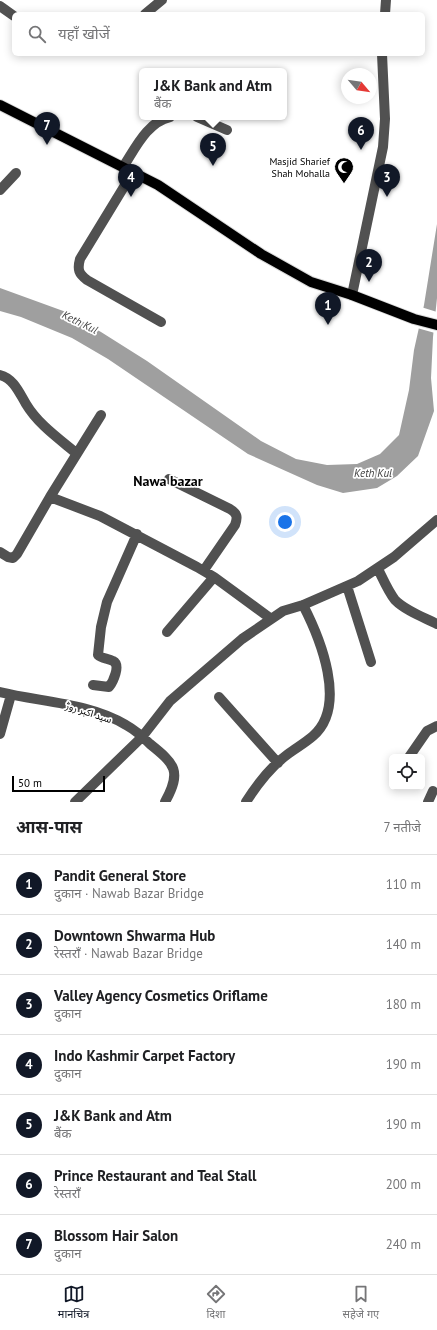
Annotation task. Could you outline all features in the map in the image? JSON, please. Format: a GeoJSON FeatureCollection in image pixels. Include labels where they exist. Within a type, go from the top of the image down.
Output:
{"type":"FeatureCollection","features":[{"type":"Feature","properties":{"kind":"main road"},"geometry":{"type":"LineString","coordinates":[[0,105],[158,185],[261,254],[311,282],[352,295],[414,319],[437,325]]}},
{"type":"Feature","properties":{"kind":"street"},"geometry":{"type":"LineString","coordinates":[[147,12],[162,0]]}},
{"type":"Feature","properties":{"kind":"street"},"geometry":{"type":"LineString","coordinates":[[385,12],[386,0]]}},
{"type":"Feature","properties":{"kind":"street"},"geometry":{"type":"LineString","coordinates":[[0,6],[12,15]]}},
{"type":"Feature","properties":{"kind":"street"},"geometry":{"type":"LineString","coordinates":[[352,295],[383,148],[385,119],[382,56]]}},
{"type":"Feature","properties":{"kind":"street"},"geometry":{"type":"LineString","coordinates":[[123,167],[148,131],[155,123],[161,120]]}},
{"type":"Feature","properties":{"kind":"street"},"geometry":{"type":"LineString","coordinates":[[204,120],[227,130]]}},
{"type":"Feature","properties":{"kind":"street"},"geometry":{"type":"LineString","coordinates":[[133,172],[80,259],[78,266],[80,273],[87,280],[161,322]]}},
{"type":"Feature","properties":{"kind":"street"},"geometry":{"type":"LineString","coordinates":[[0,190],[16,173]]}},
{"type":"Feature","properties":{"kind":"street"},"geometry":{"type":"LineString","coordinates":[[0,375],[7,377],[21,394],[38,420],[76,453]]}},
{"type":"Feature","properties":{"kind":"street"},"geometry":{"type":"LineString","coordinates":[[0,552],[8,558],[15,557],[76,453],[101,415]]}},
{"type":"Feature","properties":{"kind":"street"},"geometry":{"type":"LineString","coordinates":[[169,479],[236,512],[237,516],[235,525],[204,570]]}},
{"type":"Feature","properties":{"kind":"street"},"geometry":{"type":"LineString","coordinates":[[50,497],[100,516],[204,570],[270,618]]}},
{"type":"Feature","properties":{"kind":"street"},"geometry":{"type":"LineString","coordinates":[[75,802],[142,737],[170,701],[242,639],[270,618],[283,611],[303,605],[347,586],[378,569],[437,520]]}},
{"type":"Feature","properties":{"kind":"street"},"geometry":{"type":"LineString","coordinates":[[93,685],[109,687],[112,683],[116,665],[113,661],[98,655],[101,626],[107,602],[137,534]]}},
{"type":"Feature","properties":{"kind":"street"},"geometry":{"type":"LineString","coordinates":[[378,569],[387,588],[396,600],[406,608],[437,624]]}},
{"type":"Feature","properties":{"kind":"street"},"geometry":{"type":"LineString","coordinates":[[166,632],[214,577]]}},
{"type":"Feature","properties":{"kind":"street"},"geometry":{"type":"LineString","coordinates":[[347,586],[371,662]]}},
{"type":"Feature","properties":{"kind":"street"},"geometry":{"type":"LineString","coordinates":[[246,802],[264,775],[278,762],[313,736],[321,727],[328,711],[328,671],[312,622],[303,605]]}},
{"type":"Feature","properties":{"kind":"street","name":"سید اکبر روڑ"},"geometry":{"type":"LineString","coordinates":[[0,692],[10,695],[60,702],[106,715],[126,725],[167,758],[173,766],[173,782],[170,793],[165,802]]}},
{"type":"Feature","properties":{"kind":"street"},"geometry":{"type":"LineString","coordinates":[[0,734],[10,695]]}},
{"type":"Feature","properties":{"kind":"street"},"geometry":{"type":"LineString","coordinates":[[218,697],[278,762]]}},
{"type":"Feature","properties":{"kind":"street"},"geometry":{"type":"LineString","coordinates":[[411,754],[427,731],[437,726]]}},
{"type":"Feature","properties":{"kind":"street"},"geometry":{"type":"LineString","coordinates":[[428,802],[433,791]]}},
{"type":"Feature","properties":{"kind":"water","name":"Keth Kul"},"geometry":{"type":"Polygon","coordinates":[[[437,224],[437,298],[431,378],[434,411],[418,456],[397,476],[377,488],[343,493],[317,485],[248,454],[108,359],[72,338],[21,317],[0,311],[0,288],[66,312],[147,361],[261,441],[296,459],[327,465],[357,464],[380,454],[399,435],[409,390],[414,350],[424,305],[437,224]]]}},
{"type":"Feature","properties":{"kind":"pier"},"geometry":{"type":"Polygon","coordinates":[[[421,307],[437,312],[435,333],[417,328],[421,307]]]}},
{"type":"Feature","properties":{"kind":"place","name":"Blossom Hair Salon"},"geometry":{"type":"Point","coordinates":[47,145]}},
{"type":"Feature","properties":{"kind":"place","name":"Prince Restaurant and Teal Stall"},"geometry":{"type":"Point","coordinates":[361,150]}},
{"type":"Feature","properties":{"kind":"place","name":"J&K Bank and Atm"},"geometry":{"type":"Point","coordinates":[213,166]}},
{"type":"Feature","properties":{"kind":"place","name":"Masjid Sharief Shah Mohalla"},"geometry":{"type":"Point","coordinates":[344,184]}},
{"type":"Feature","properties":{"kind":"place","name":"Indo Kashmir Carpet Factory"},"geometry":{"type":"Point","coordinates":[131,197]}},
{"type":"Feature","properties":{"kind":"place","name":"Valley Agency Cosmetics Oriflame"},"geometry":{"type":"Point","coordinates":[387,197]}},
{"type":"Feature","properties":{"kind":"place","name":"Downtown Shwarma Hub"},"geometry":{"type":"Point","coordinates":[369,282]}},
{"type":"Feature","properties":{"kind":"place","name":"Pandit General Store"},"geometry":{"type":"Point","coordinates":[328,325]}},
{"type":"Feature","properties":{"kind":"district","name":"Nawa bazar"},"geometry":{"type":"Point","coordinates":[168,481]}}]}
